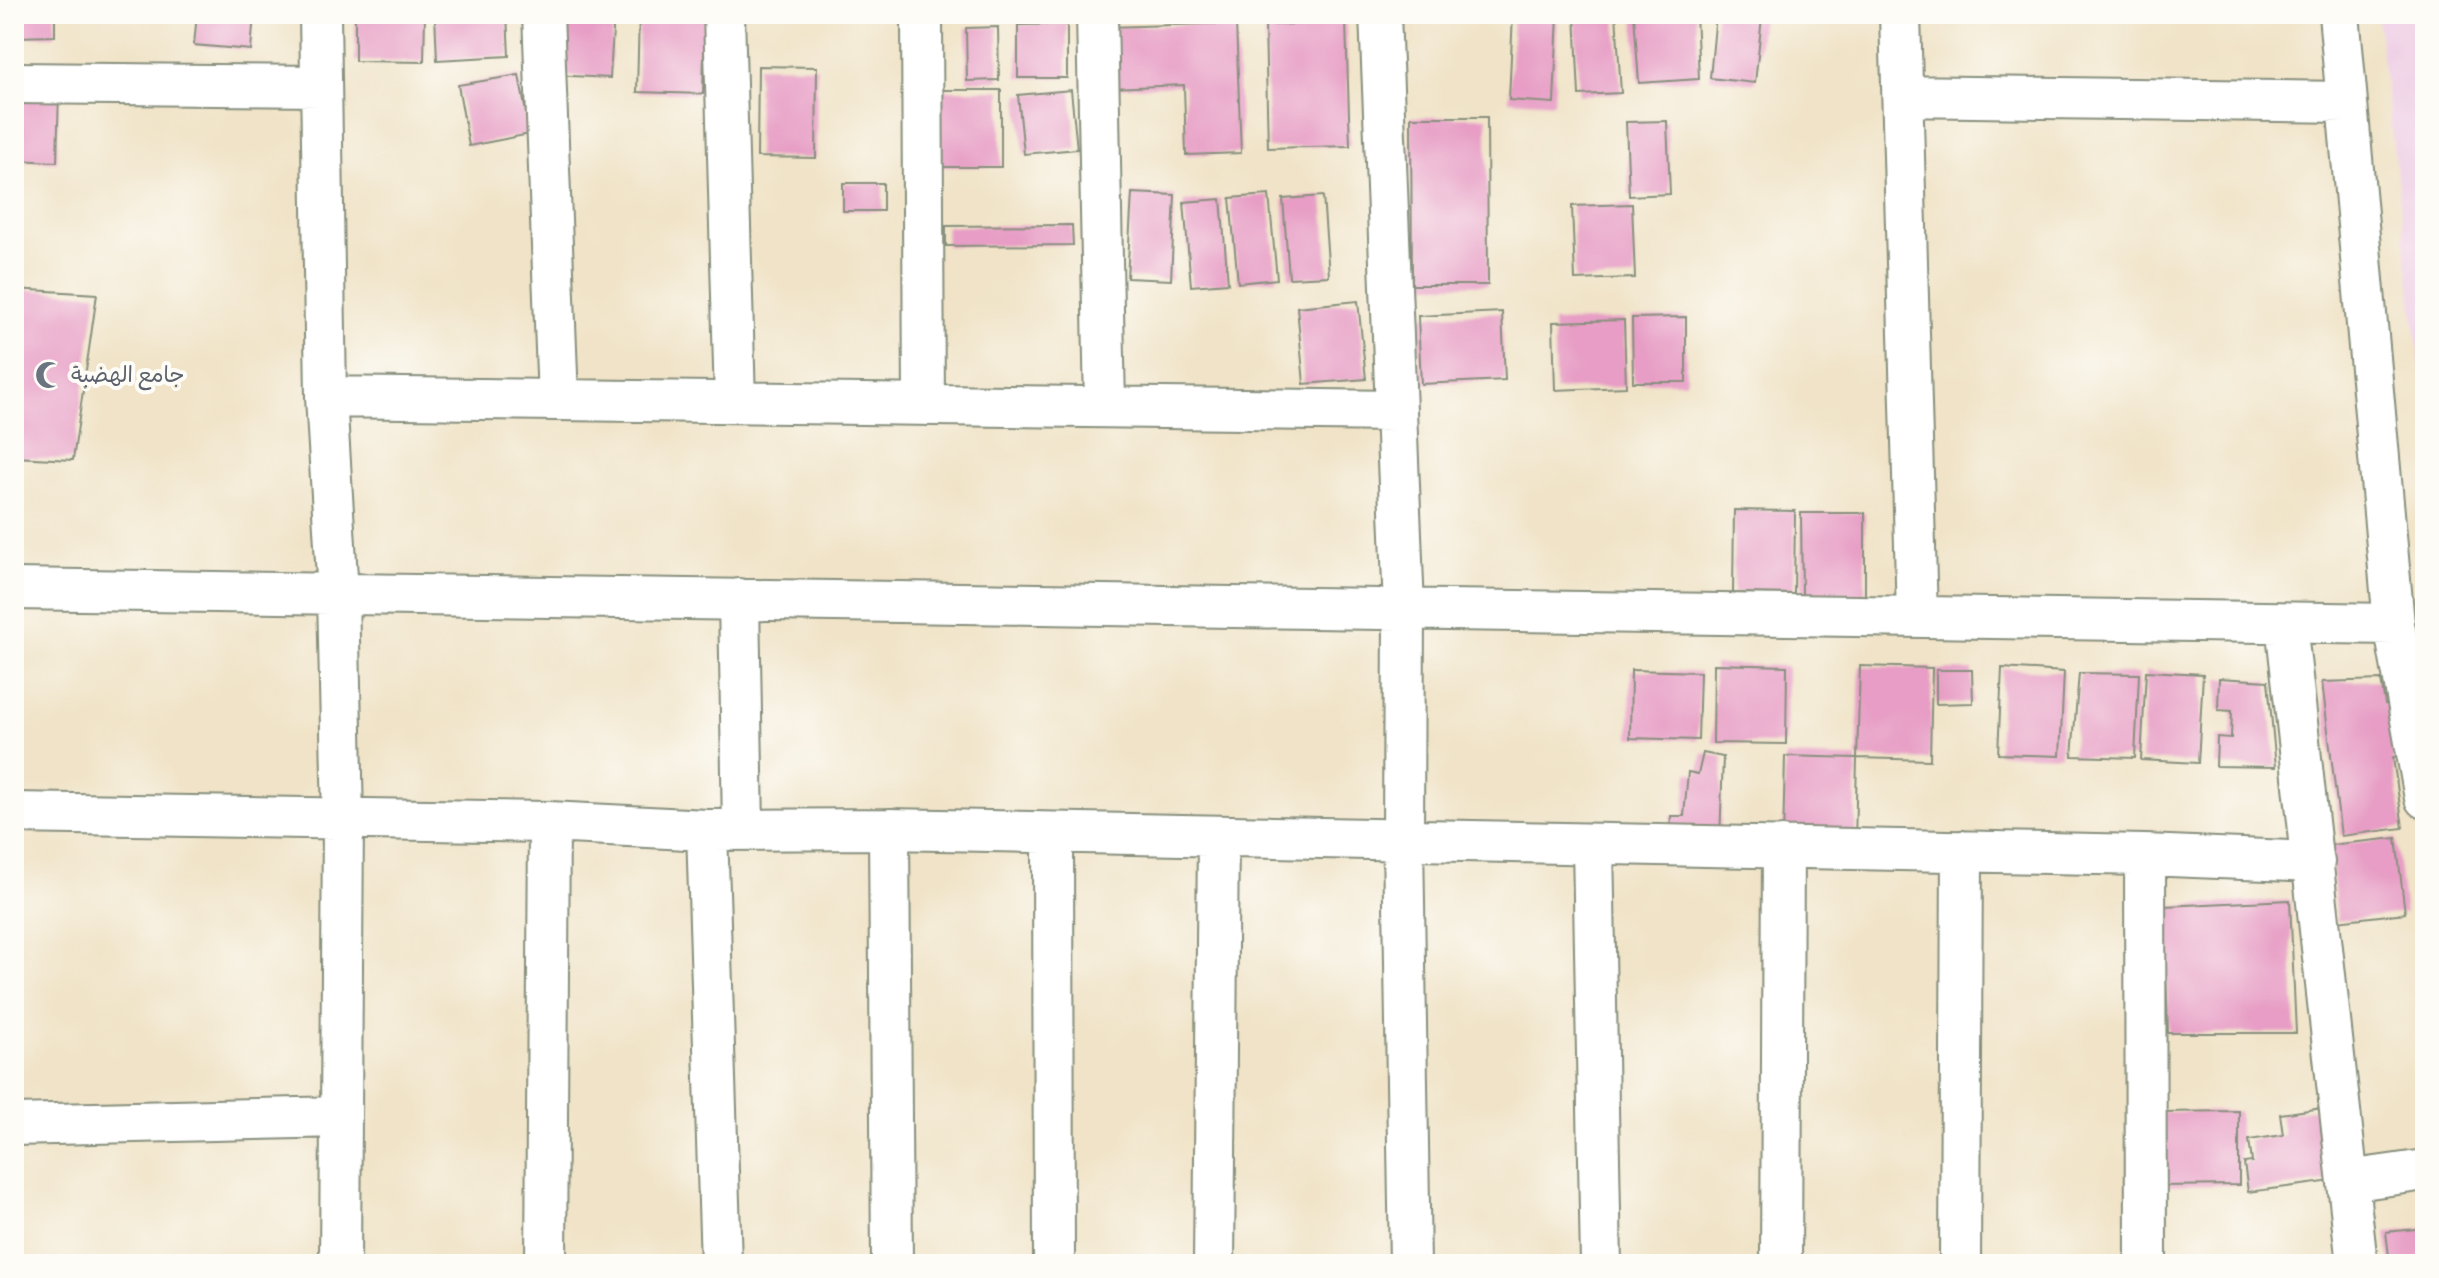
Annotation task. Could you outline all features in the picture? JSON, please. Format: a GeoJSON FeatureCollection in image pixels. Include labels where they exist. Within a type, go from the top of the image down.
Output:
{"type":"FeatureCollection","features":[{"type":"Feature","properties":{"kind":"street"},"geometry":{"type":"LineString","coordinates":[[320,14],[326,397],[338,594],[343,820],[340,1264]]}},
{"type":"Feature","properties":{"kind":"street"},"geometry":{"type":"LineString","coordinates":[[543,14],[558,400]]}},
{"type":"Feature","properties":{"kind":"street"},"geometry":{"type":"LineString","coordinates":[[724,14],[735,402]]}},
{"type":"Feature","properties":{"kind":"street"},"geometry":{"type":"LineString","coordinates":[[922,14],[924,405]]}},
{"type":"Feature","properties":{"kind":"street"},"geometry":{"type":"LineString","coordinates":[[1097,14],[1105,407]]}},
{"type":"Feature","properties":{"kind":"street"},"geometry":{"type":"LineString","coordinates":[[1380,14],[1404,609],[1403,842],[1410,1264]]}},
{"type":"Feature","properties":{"kind":"street"},"geometry":{"type":"LineString","coordinates":[[1900,14],[1917,617]]}},
{"type":"Feature","properties":{"kind":"street"},"geometry":{"type":"LineString","coordinates":[[2339,14],[2394,624],[2425,798]]}},
{"type":"Feature","properties":{"kind":"street"},"geometry":{"type":"LineString","coordinates":[[14,83],[321,86]]}},
{"type":"Feature","properties":{"kind":"street"},"geometry":{"type":"LineString","coordinates":[[1903,96],[2346,102]]}},
{"type":"Feature","properties":{"kind":"street"},"geometry":{"type":"LineString","coordinates":[[326,397],[1396,411]]}},
{"type":"Feature","properties":{"kind":"street"},"geometry":{"type":"LineString","coordinates":[[14,589],[2394,624]]}},
{"type":"Feature","properties":{"kind":"street"},"geometry":{"type":"LineString","coordinates":[[721,1264],[725,829],[739,599]]}},
{"type":"Feature","properties":{"kind":"street"},"geometry":{"type":"LineString","coordinates":[[2286,623],[2357,1264]]}},
{"type":"Feature","properties":{"kind":"street"},"geometry":{"type":"LineString","coordinates":[[14,813],[1783,847],[2314,862]]}},
{"type":"Feature","properties":{"kind":"street"},"geometry":{"type":"LineString","coordinates":[[546,1264],[549,822]]}},
{"type":"Feature","properties":{"kind":"street"},"geometry":{"type":"LineString","coordinates":[[889,829],[892,1264]]}},
{"type":"Feature","properties":{"kind":"street"},"geometry":{"type":"LineString","coordinates":[[1053,835],[1054,1264]]}},
{"type":"Feature","properties":{"kind":"street"},"geometry":{"type":"LineString","coordinates":[[1214,1264],[1218,837]]}},
{"type":"Feature","properties":{"kind":"street"},"geometry":{"type":"LineString","coordinates":[[1593,845],[1601,1264]]}},
{"type":"Feature","properties":{"kind":"street"},"geometry":{"type":"LineString","coordinates":[[1781,1264],[1783,847]]}},
{"type":"Feature","properties":{"kind":"street"},"geometry":{"type":"LineString","coordinates":[[1960,1264],[1962,851]]}},
{"type":"Feature","properties":{"kind":"street"},"geometry":{"type":"LineString","coordinates":[[2145,855],[2146,1264]]}},
{"type":"Feature","properties":{"kind":"street"},"geometry":{"type":"LineString","coordinates":[[14,1125],[341,1117]]}},
{"type":"Feature","properties":{"kind":"street"},"geometry":{"type":"LineString","coordinates":[[2348,1181],[2425,1170]]}},
{"type":"Feature","properties":{"kind":"shaded area"},"geometry":{"type":"Polygon","coordinates":[[[2377,14],[2425,14],[2425,407],[2377,14]]]}},
{"type":"Feature","properties":{"kind":"building"},"geometry":{"type":"Polygon","coordinates":[[[14,14],[55,14],[55,36],[14,37],[14,14]]]}},
{"type":"Feature","properties":{"kind":"building"},"geometry":{"type":"Polygon","coordinates":[[[197,14],[254,14],[251,50],[194,45],[197,14]]]}},
{"type":"Feature","properties":{"kind":"building"},"geometry":{"type":"Polygon","coordinates":[[[355,14],[425,15],[424,62],[355,61],[355,14]]]}},
{"type":"Feature","properties":{"kind":"building"},"geometry":{"type":"Polygon","coordinates":[[[435,14],[507,14],[509,56],[437,60],[435,14]]]}},
{"type":"Feature","properties":{"kind":"building"},"geometry":{"type":"Polygon","coordinates":[[[556,14],[614,14],[610,78],[553,75],[556,14]]]}},
{"type":"Feature","properties":{"kind":"building"},"geometry":{"type":"Polygon","coordinates":[[[639,14],[705,14],[703,94],[637,92],[639,14]]]}},
{"type":"Feature","properties":{"kind":"building"},"geometry":{"type":"Polygon","coordinates":[[[1513,14],[1558,14],[1554,103],[1509,100],[1513,14]]]}},
{"type":"Feature","properties":{"kind":"building"},"geometry":{"type":"Polygon","coordinates":[[[1575,14],[1616,14],[1621,93],[1579,95],[1575,14]]]}},
{"type":"Feature","properties":{"kind":"building"},"geometry":{"type":"Polygon","coordinates":[[[1634,14],[1696,14],[1699,79],[1639,83],[1634,14]]]}},
{"type":"Feature","properties":{"kind":"building"},"geometry":{"type":"Polygon","coordinates":[[[1716,14],[1762,17],[1755,83],[1710,78],[1716,14]]]}},
{"type":"Feature","properties":{"kind":"building"},"geometry":{"type":"Polygon","coordinates":[[[1236,23],[1241,153],[1186,155],[1184,85],[1110,88],[1108,27],[1236,23]]]}},
{"type":"Feature","properties":{"kind":"building"},"geometry":{"type":"Polygon","coordinates":[[[1346,23],[1350,146],[1268,148],[1265,25],[1346,23]]]}},
{"type":"Feature","properties":{"kind":"building"},"geometry":{"type":"Polygon","coordinates":[[[1067,24],[1067,78],[1018,78],[1018,25],[1067,24]]]}},
{"type":"Feature","properties":{"kind":"building"},"geometry":{"type":"Polygon","coordinates":[[[998,27],[999,80],[967,81],[966,28],[998,27]]]}},
{"type":"Feature","properties":{"kind":"building"},"geometry":{"type":"Polygon","coordinates":[[[758,66],[817,67],[816,158],[757,157],[758,66]]]}},
{"type":"Feature","properties":{"kind":"building"},"geometry":{"type":"Polygon","coordinates":[[[519,75],[530,134],[469,146],[458,85],[519,75]]]}},
{"type":"Feature","properties":{"kind":"building"},"geometry":{"type":"Polygon","coordinates":[[[14,89],[59,90],[57,162],[14,160],[14,89]]]}},
{"type":"Feature","properties":{"kind":"building"},"geometry":{"type":"Polygon","coordinates":[[[939,90],[1001,90],[1001,167],[940,167],[939,90]]]}},
{"type":"Feature","properties":{"kind":"building"},"geometry":{"type":"Polygon","coordinates":[[[1071,90],[1077,149],[1024,154],[1018,95],[1071,90]]]}},
{"type":"Feature","properties":{"kind":"building"},"geometry":{"type":"Polygon","coordinates":[[[1411,117],[1487,117],[1488,285],[1412,285],[1411,117]]]}},
{"type":"Feature","properties":{"kind":"building"},"geometry":{"type":"Polygon","coordinates":[[[1667,121],[1670,194],[1629,196],[1626,122],[1667,121]]]}},
{"type":"Feature","properties":{"kind":"building"},"geometry":{"type":"Polygon","coordinates":[[[843,183],[883,183],[883,211],[843,211],[843,183]]]}},
{"type":"Feature","properties":{"kind":"building"},"geometry":{"type":"Polygon","coordinates":[[[1132,193],[1175,195],[1171,280],[1127,278],[1132,193]]]}},
{"type":"Feature","properties":{"kind":"building"},"geometry":{"type":"Polygon","coordinates":[[[1269,195],[1277,279],[1238,283],[1230,198],[1269,195]]]}},
{"type":"Feature","properties":{"kind":"building"},"geometry":{"type":"Polygon","coordinates":[[[1323,196],[1329,276],[1289,278],[1283,199],[1323,196]]]}},
{"type":"Feature","properties":{"kind":"building"},"geometry":{"type":"Polygon","coordinates":[[[1221,199],[1228,283],[1191,286],[1184,202],[1221,199]]]}},
{"type":"Feature","properties":{"kind":"building"},"geometry":{"type":"Polygon","coordinates":[[[1632,204],[1635,278],[1575,280],[1572,206],[1632,204]]]}},
{"type":"Feature","properties":{"kind":"building"},"geometry":{"type":"Polygon","coordinates":[[[1072,225],[1073,245],[946,246],[946,226],[1072,225]]]}},
{"type":"Feature","properties":{"kind":"building","name":"جامع الهضبة"},"geometry":{"type":"Polygon","coordinates":[[[14,289],[97,294],[73,460],[14,457],[14,289]]]}},
{"type":"Feature","properties":{"kind":"building"},"geometry":{"type":"Polygon","coordinates":[[[1358,301],[1366,379],[1304,384],[1297,307],[1358,301]]]}},
{"type":"Feature","properties":{"kind":"building"},"geometry":{"type":"Polygon","coordinates":[[[1502,312],[1505,380],[1421,384],[1418,316],[1502,312]]]}},
{"type":"Feature","properties":{"kind":"building"},"geometry":{"type":"Polygon","coordinates":[[[1686,317],[1686,382],[1633,382],[1632,318],[1686,317]]]}},
{"type":"Feature","properties":{"kind":"building"},"geometry":{"type":"Polygon","coordinates":[[[1624,320],[1626,387],[1555,390],[1553,322],[1624,320]]]}},
{"type":"Feature","properties":{"kind":"building"},"geometry":{"type":"Polygon","coordinates":[[[1734,510],[1795,511],[1794,594],[1733,593],[1734,510]]]}},
{"type":"Feature","properties":{"kind":"building"},"geometry":{"type":"Polygon","coordinates":[[[1801,513],[1865,513],[1865,595],[1802,595],[1801,513]]]}},
{"type":"Feature","properties":{"kind":"building"},"geometry":{"type":"Polygon","coordinates":[[[1714,664],[1787,666],[1786,744],[1713,743],[1714,664]]]}},
{"type":"Feature","properties":{"kind":"building"},"geometry":{"type":"Polygon","coordinates":[[[1860,666],[1932,668],[1930,760],[1857,758],[1860,666]]]}},
{"type":"Feature","properties":{"kind":"building"},"geometry":{"type":"Polygon","coordinates":[[[2002,668],[2064,672],[2060,756],[1998,754],[2002,668]]]}},
{"type":"Feature","properties":{"kind":"building"},"geometry":{"type":"Polygon","coordinates":[[[1631,670],[1700,672],[1698,740],[1630,738],[1631,670]]]}},
{"type":"Feature","properties":{"kind":"building"},"geometry":{"type":"Polygon","coordinates":[[[1936,670],[1972,670],[1973,703],[1936,704],[1936,670]]]}},
{"type":"Feature","properties":{"kind":"building"},"geometry":{"type":"Polygon","coordinates":[[[2146,671],[2203,674],[2198,763],[2141,760],[2146,671]]]}},
{"type":"Feature","properties":{"kind":"building"},"geometry":{"type":"Polygon","coordinates":[[[2079,673],[2139,674],[2135,758],[2072,756],[2079,673]]]}},
{"type":"Feature","properties":{"kind":"building"},"geometry":{"type":"Polygon","coordinates":[[[2219,678],[2268,681],[2276,767],[2216,766],[2217,737],[2231,738],[2232,711],[2218,710],[2219,678]]]}},
{"type":"Feature","properties":{"kind":"building"},"geometry":{"type":"Polygon","coordinates":[[[2381,680],[2385,704],[2392,703],[2400,756],[2393,757],[2403,828],[2341,836],[2322,682],[2381,680]]]}},
{"type":"Feature","properties":{"kind":"building"},"geometry":{"type":"Polygon","coordinates":[[[1703,753],[1723,757],[1720,840],[1669,840],[1671,816],[1684,816],[1688,772],[1698,774],[1703,753]]]}},
{"type":"Feature","properties":{"kind":"building"},"geometry":{"type":"Polygon","coordinates":[[[1785,756],[1857,758],[1855,844],[1783,842],[1785,756]]]}},
{"type":"Feature","properties":{"kind":"building"},"geometry":{"type":"Polygon","coordinates":[[[2396,838],[2405,913],[2337,921],[2330,845],[2396,838]]]}},
{"type":"Feature","properties":{"kind":"building"},"geometry":{"type":"Polygon","coordinates":[[[2290,900],[2296,1033],[2168,1033],[2164,906],[2290,900]]]}},
{"type":"Feature","properties":{"kind":"building"},"geometry":{"type":"Polygon","coordinates":[[[2323,1108],[2333,1181],[2248,1192],[2244,1163],[2252,1162],[2249,1140],[2283,1135],[2280,1114],[2323,1108]]]}},
{"type":"Feature","properties":{"kind":"building"},"geometry":{"type":"Polygon","coordinates":[[[2239,1111],[2239,1185],[2159,1186],[2158,1112],[2239,1111]]]}},
{"type":"Feature","properties":{"kind":"building"},"geometry":{"type":"Polygon","coordinates":[[[2425,1228],[2425,1264],[2390,1264],[2386,1232],[2425,1228]]]}},
{"type":"Feature","properties":{"kind":"place","name":"جامع الهضبة"},"geometry":{"type":"Point","coordinates":[49,375]}}]}
